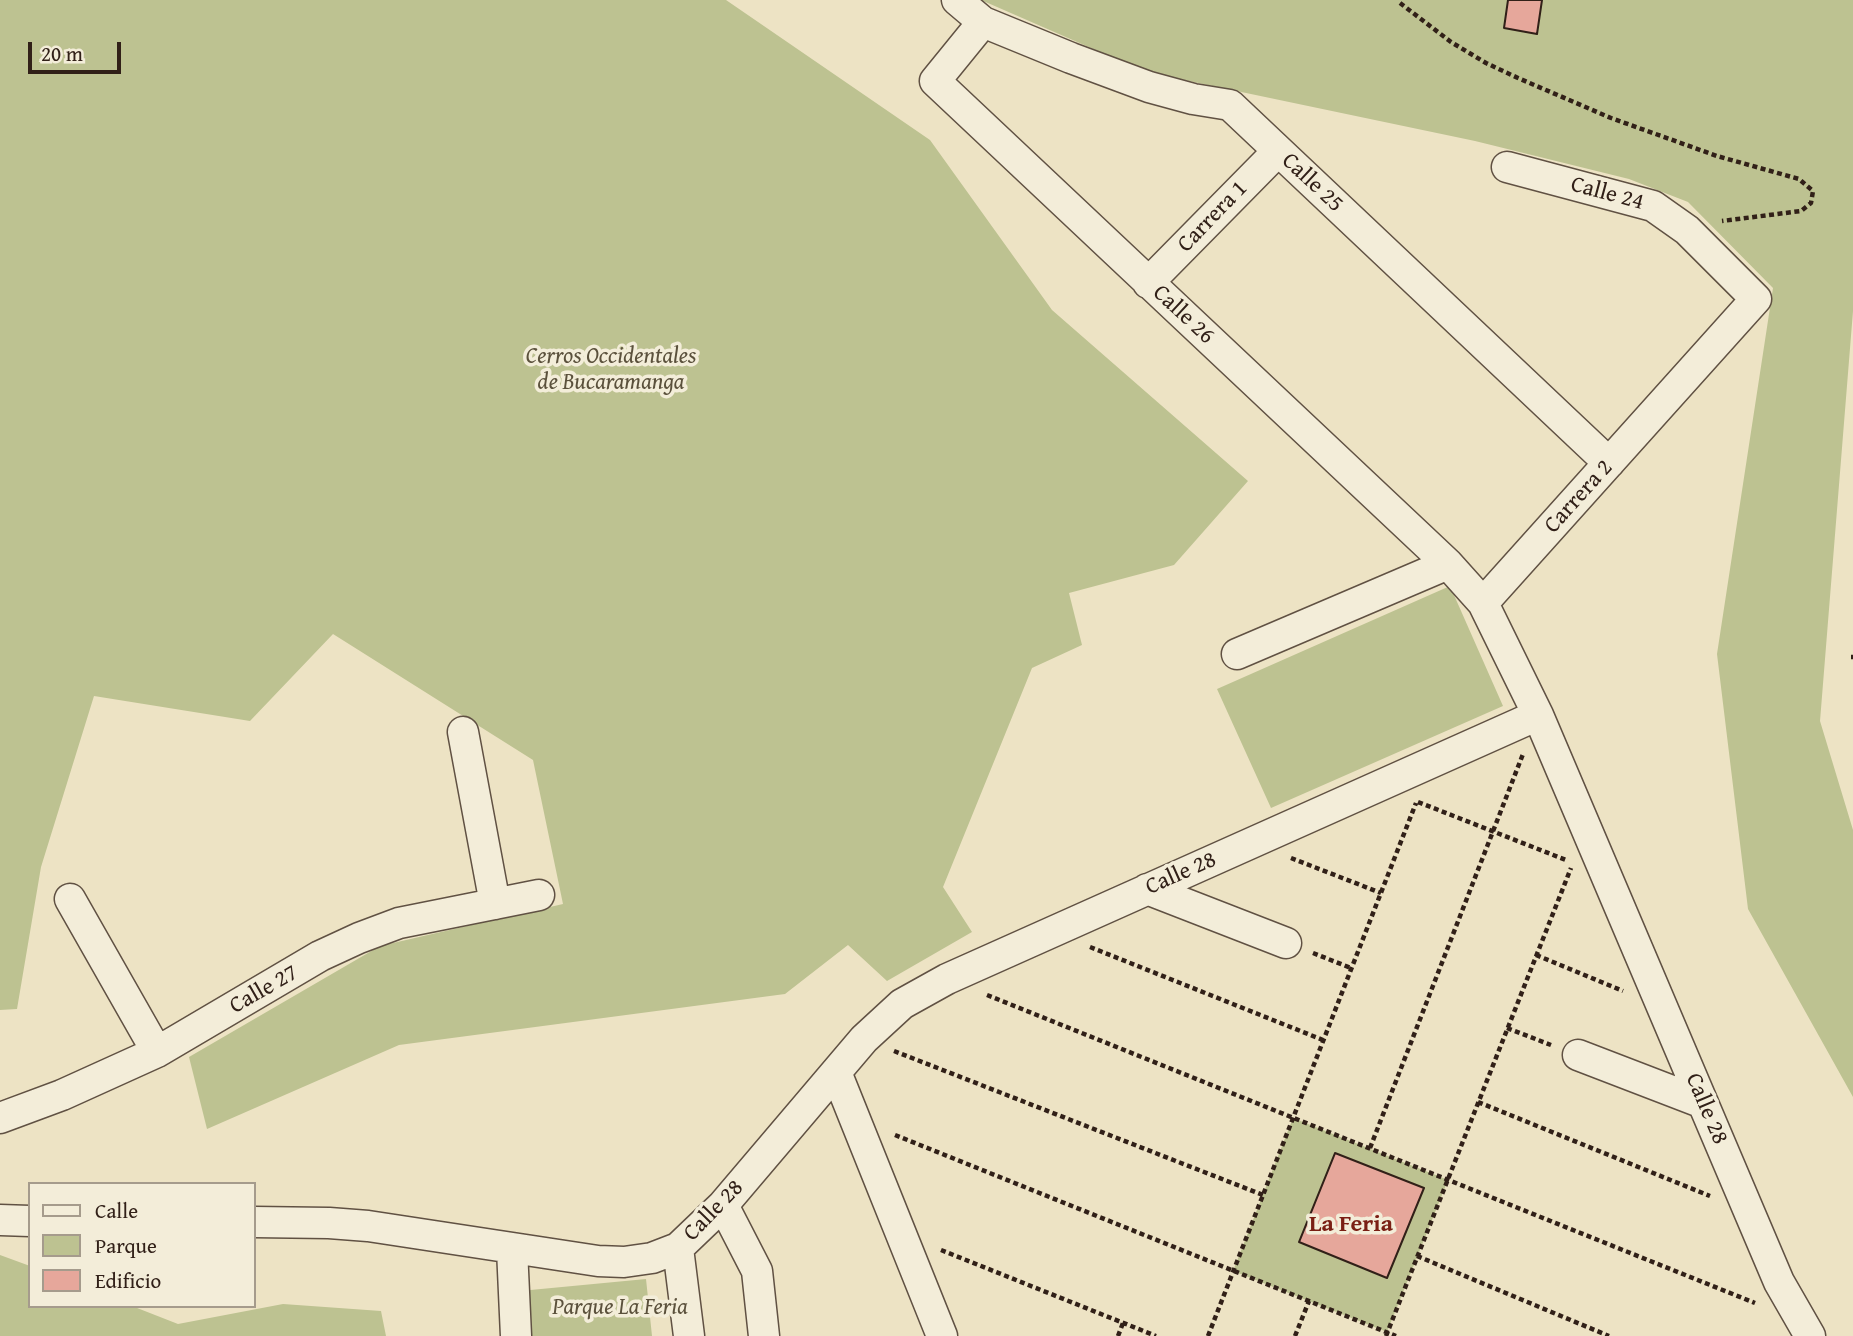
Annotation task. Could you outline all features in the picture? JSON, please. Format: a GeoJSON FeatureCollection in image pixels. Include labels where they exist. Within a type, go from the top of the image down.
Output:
{"type":"FeatureCollection","features":[{"type":"Feature","properties":{"kind":"street","name":"Calle 25"},"geometry":{"type":"LineString","coordinates":[[957,0],[983,22],[1149,87],[1230,106],[1609,463]]}},
{"type":"Feature","properties":{"kind":"street","name":"Calle 26"},"geometry":{"type":"LineString","coordinates":[[983,22],[935,81],[1469,584],[1483,603]]}},
{"type":"Feature","properties":{"kind":"street","name":"Carrera 1"},"geometry":{"type":"LineString","coordinates":[[1149,283],[1278,151]]}},
{"type":"Feature","properties":{"kind":"street","name":"Calle 24"},"geometry":{"type":"LineString","coordinates":[[1507,167],[1653,206],[1687,230],[1756,299]]}},
{"type":"Feature","properties":{"kind":"street","name":"Carrera 2"},"geometry":{"type":"LineString","coordinates":[[1483,603],[1756,299]]}},
{"type":"Feature","properties":{"kind":"street"},"geometry":{"type":"LineString","coordinates":[[1237,654],[1448,564]]}},
{"type":"Feature","properties":{"kind":"street"},"geometry":{"type":"LineString","coordinates":[[1483,603],[1538,715]]}},
{"type":"Feature","properties":{"kind":"street","name":"Calle 28"},"geometry":{"type":"LineString","coordinates":[[256,1222],[368,1226],[598,1261],[624,1262],[652,1258],[678,1248],[723,1205],[864,1039],[902,1004],[947,979],[1538,715],[1779,1282],[1805,1329]]}},
{"type":"Feature","properties":{"kind":"street"},"geometry":{"type":"LineString","coordinates":[[463,732],[495,904]]}},
{"type":"Feature","properties":{"kind":"street"},"geometry":{"type":"LineString","coordinates":[[1147,889],[1286,943]]}},
{"type":"Feature","properties":{"kind":"street","name":"Calle 27"},"geometry":{"type":"LineString","coordinates":[[0,1118],[62,1096],[156,1052],[320,956],[359,938],[399,923],[539,895]]}},
{"type":"Feature","properties":{"kind":"street"},"geometry":{"type":"LineString","coordinates":[[70,899],[156,1052]]}},
{"type":"Feature","properties":{"kind":"street"},"geometry":{"type":"LineString","coordinates":[[1578,1055],[1703,1103]]}},
{"type":"Feature","properties":{"kind":"street"},"geometry":{"type":"LineString","coordinates":[[836,1072],[942,1336]]}},
{"type":"Feature","properties":{"kind":"street"},"geometry":{"type":"LineString","coordinates":[[723,1205],[757,1271],[764,1336]]}},
{"type":"Feature","properties":{"kind":"street"},"geometry":{"type":"LineString","coordinates":[[678,1248],[689,1336]]}},
{"type":"Feature","properties":{"kind":"street"},"geometry":{"type":"LineString","coordinates":[[512,1250],[516,1336]]}},
{"type":"Feature","properties":{"kind":"path"},"geometry":{"type":"LineString","coordinates":[[1400,4],[1451,42],[1541,88],[1611,118],[1717,156],[1799,179],[1812,191],[1811,203],[1801,211],[1727,220],[1687,230]]}},
{"type":"Feature","properties":{"kind":"path"},"geometry":{"type":"LineString","coordinates":[[1370,1148],[1538,715]]}},
{"type":"Feature","properties":{"kind":"path"},"geometry":{"type":"LineString","coordinates":[[1208,1336],[1416,801],[1573,863],[1386,1334]]}},
{"type":"Feature","properties":{"kind":"path"},"geometry":{"type":"LineString","coordinates":[[1251,843],[1381,893]]}},
{"type":"Feature","properties":{"kind":"path"},"geometry":{"type":"LineString","coordinates":[[1052,932],[1323,1040]]}},
{"type":"Feature","properties":{"kind":"path"},"geometry":{"type":"LineString","coordinates":[[1286,943],[1351,968]]}},
{"type":"Feature","properties":{"kind":"path"},"geometry":{"type":"LineString","coordinates":[[1536,955],[1663,1008]]}},
{"type":"Feature","properties":{"kind":"path"},"geometry":{"type":"LineString","coordinates":[[947,979],[1370,1148],[1805,1329]]}},
{"type":"Feature","properties":{"kind":"path"},"geometry":{"type":"LineString","coordinates":[[1507,1028],[1578,1055]]}},
{"type":"Feature","properties":{"kind":"path"},"geometry":{"type":"LineString","coordinates":[[864,1039],[1262,1195]]}},
{"type":"Feature","properties":{"kind":"path"},"geometry":{"type":"LineString","coordinates":[[1478,1102],[1750,1212]]}},
{"type":"Feature","properties":{"kind":"path"},"geometry":{"type":"LineString","coordinates":[[855,1119],[1396,1336]]}},
{"type":"Feature","properties":{"kind":"path"},"geometry":{"type":"LineString","coordinates":[[901,1234],[1156,1336]]}},
{"type":"Feature","properties":{"kind":"path"},"geometry":{"type":"LineString","coordinates":[[1417,1256],[1609,1336]]}},
{"type":"Feature","properties":{"kind":"path"},"geometry":{"type":"LineString","coordinates":[[1295,1336],[1309,1301]]}},
{"type":"Feature","properties":{"kind":"path"},"geometry":{"type":"LineString","coordinates":[[1118,1336],[1123,1323]]}},
{"type":"Feature","properties":{"kind":"green space","name":"Cerros Occidentales de Bucaramanga"},"geometry":{"type":"Polygon","coordinates":[[[0,0],[726,0],[930,140],[1052,310],[1248,481],[1174,565],[1069,593],[1082,645],[1032,668],[943,887],[972,932],[887,981],[848,945],[785,994],[399,1045],[207,1129],[189,1057],[380,946],[563,904],[533,760],[333,634],[250,721],[94,696],[41,867],[17,1009],[0,1010],[0,0]]]}},
{"type":"Feature","properties":{"kind":"green space"},"geometry":{"type":"Polygon","coordinates":[[[981,0],[1853,0],[1853,311],[1820,721],[1853,830],[1853,1097],[1748,909],[1717,654],[1773,288],[1688,202],[1629,179],[1475,141],[1146,72],[981,0]]]}},
{"type":"Feature","properties":{"kind":"green space"},"geometry":{"type":"Polygon","coordinates":[[[1450,586],[1503,706],[1271,808],[1217,689],[1450,586]]]}},
{"type":"Feature","properties":{"kind":"green space"},"geometry":{"type":"Polygon","coordinates":[[[1293,1118],[1448,1180],[1387,1332],[1233,1271],[1293,1118]]]}},
{"type":"Feature","properties":{"kind":"green space"},"geometry":{"type":"Polygon","coordinates":[[[0,1255],[28,1265],[28,1308],[137,1308],[178,1324],[283,1304],[381,1311],[386,1336],[0,1336],[0,1255]]]}},
{"type":"Feature","properties":{"kind":"green space","name":"Parque La Feria"},"geometry":{"type":"Polygon","coordinates":[[[646,1279],[652,1336],[525,1336],[520,1291],[646,1279]]]}},
{"type":"Feature","properties":{"kind":"building"},"geometry":{"type":"Polygon","coordinates":[[[1508,0],[1542,0],[1537,34],[1504,28],[1508,0]]]}},
{"type":"Feature","properties":{"kind":"building"},"geometry":{"type":"Polygon","coordinates":[[[1335,1153],[1424,1188],[1387,1278],[1299,1242],[1335,1153]]]}},
{"type":"Feature","properties":{"kind":"district","name":"La Feria"},"geometry":{"type":"Point","coordinates":[1351,1225]}}]}
